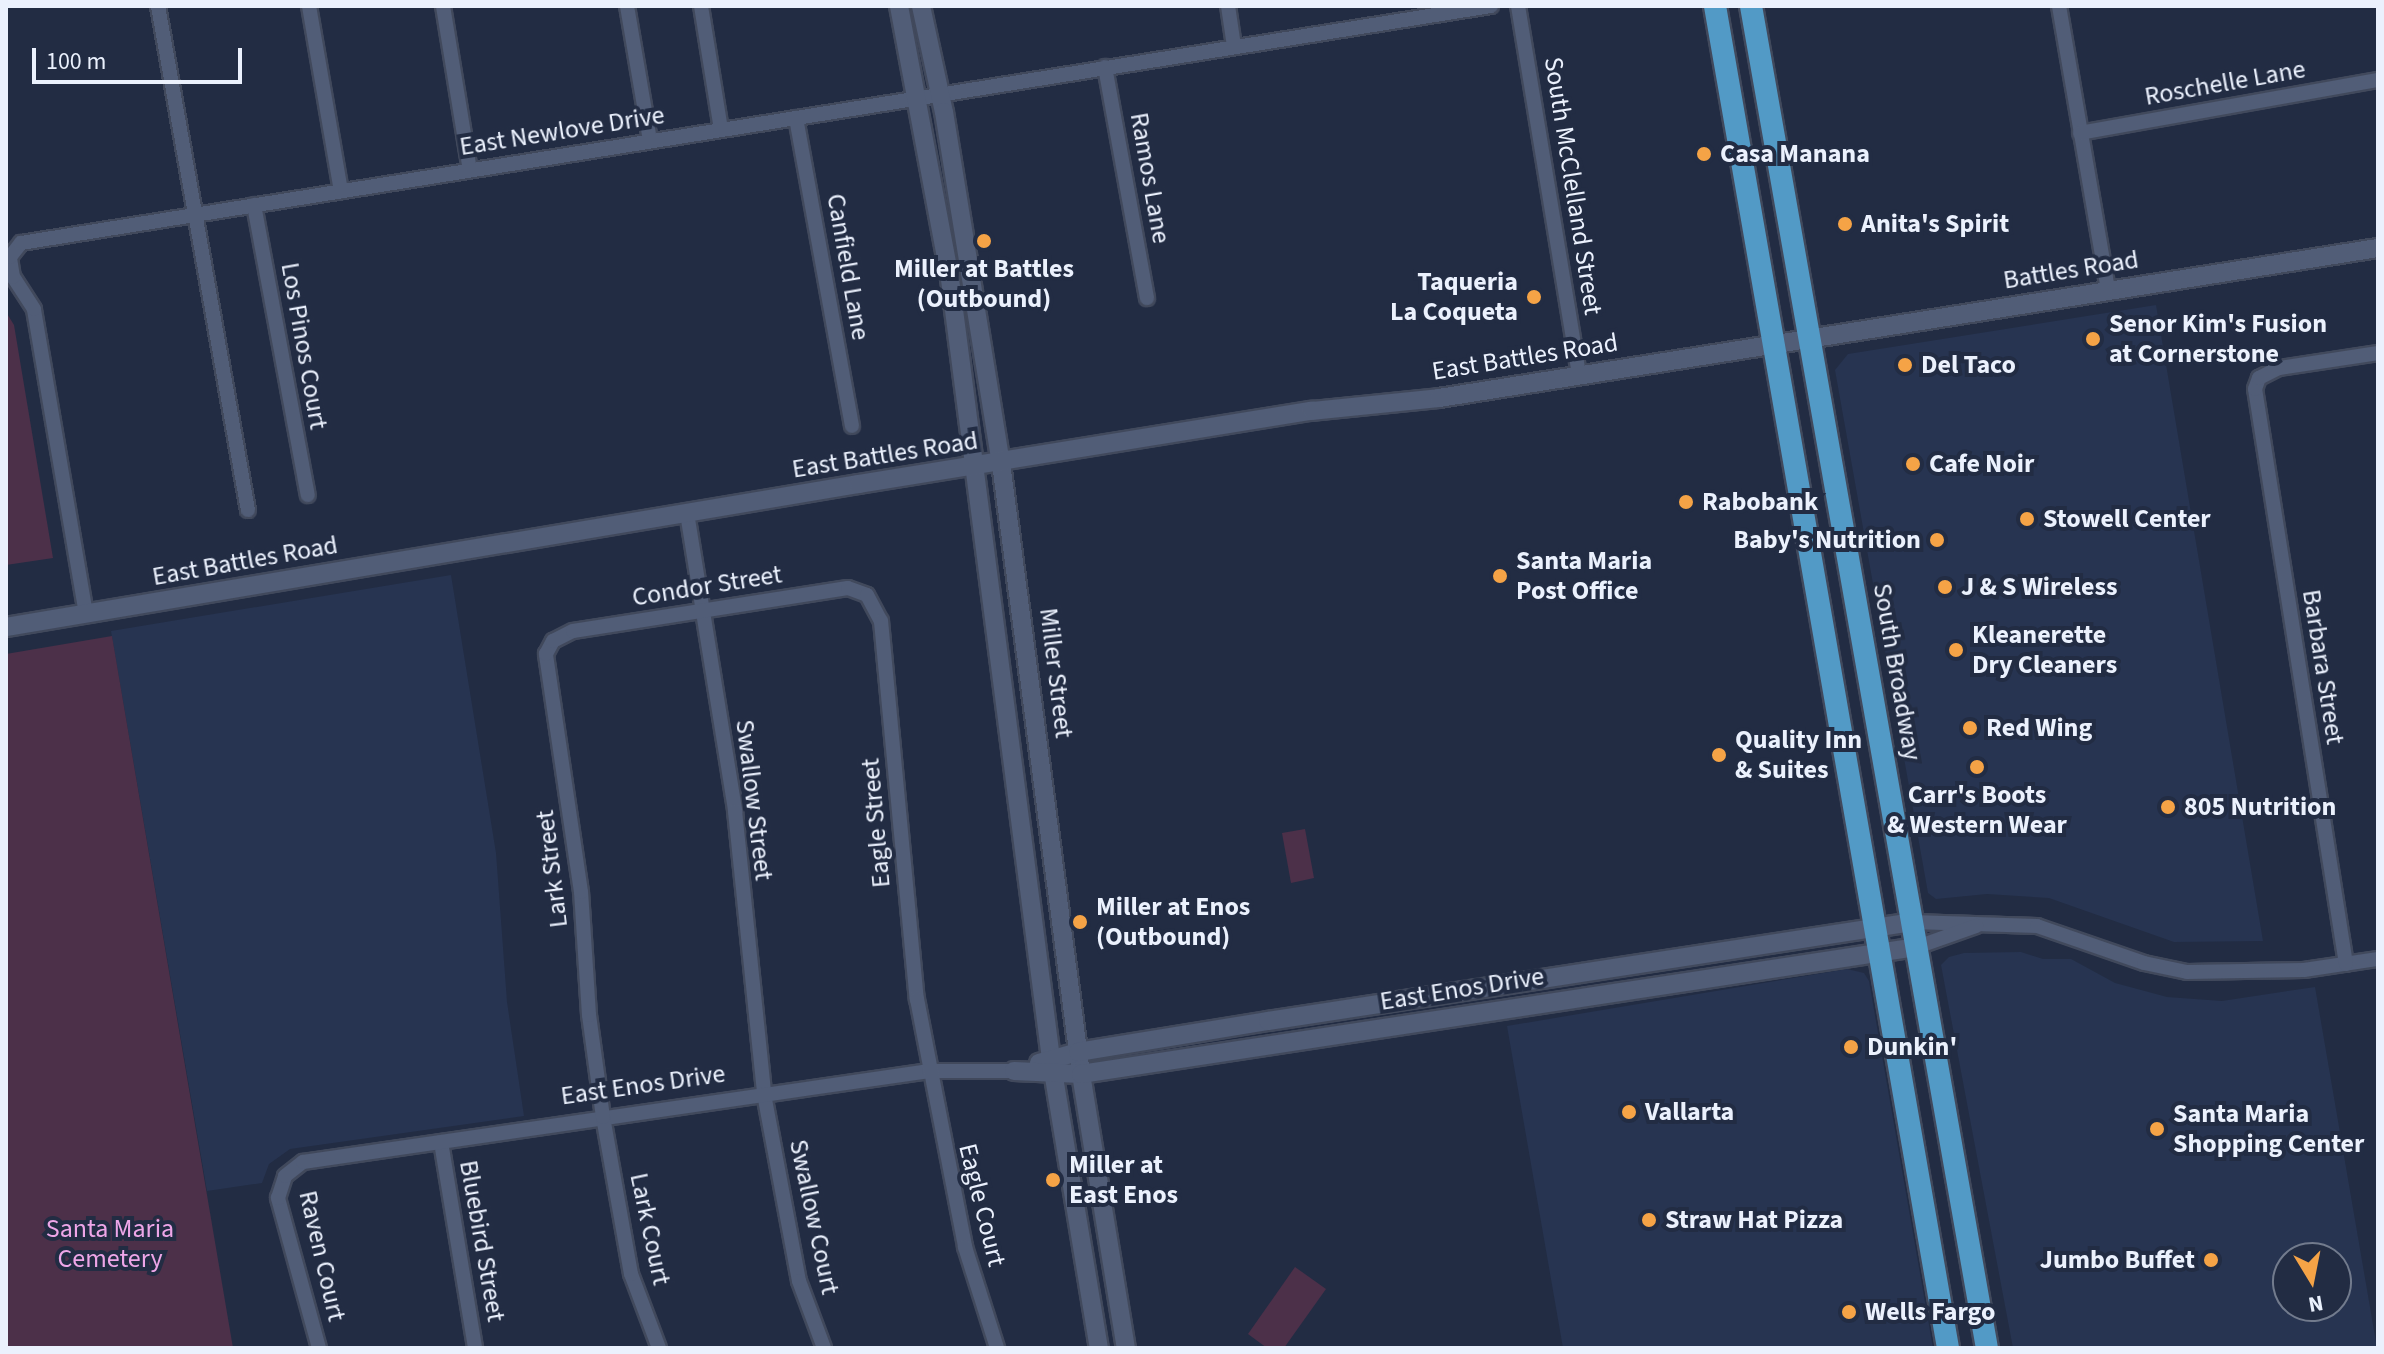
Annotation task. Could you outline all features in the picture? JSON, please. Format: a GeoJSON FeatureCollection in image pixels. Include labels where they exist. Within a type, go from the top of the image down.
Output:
{"type":"FeatureCollection","features":[{"type":"Feature","properties":{"kind":"main road"},"geometry":{"type":"LineString","coordinates":[[1715,6],[1948,1348]]}},
{"type":"Feature","properties":{"kind":"main road","name":"South Broadway"},"geometry":{"type":"LineString","coordinates":[[1751,6],[1987,1348]]}},
{"type":"Feature","properties":{"kind":"street"},"geometry":{"type":"LineString","coordinates":[[158,6],[248,510]]}},
{"type":"Feature","properties":{"kind":"street"},"geometry":{"type":"LineString","coordinates":[[309,6],[341,191]]}},
{"type":"Feature","properties":{"kind":"street"},"geometry":{"type":"LineString","coordinates":[[443,6],[470,170]]}},
{"type":"Feature","properties":{"kind":"street"},"geometry":{"type":"LineString","coordinates":[[627,6],[650,141]]}},
{"type":"Feature","properties":{"kind":"street"},"geometry":{"type":"LineString","coordinates":[[701,6],[721,129]]}},
{"type":"Feature","properties":{"kind":"street","name":"Miller Street"},"geometry":{"type":"LineString","coordinates":[[899,6],[920,97],[975,467],[1052,1067],[1099,1348]]}},
{"type":"Feature","properties":{"kind":"street","name":"Miller Street"},"geometry":{"type":"LineString","coordinates":[[921,6],[940,94],[1001,463],[1081,1074],[1126,1348]]}},
{"type":"Feature","properties":{"kind":"street"},"geometry":{"type":"LineString","coordinates":[[1228,6],[1234,46]]}},
{"type":"Feature","properties":{"kind":"street","name":"East Newlove Drive"},"geometry":{"type":"LineString","coordinates":[[86,614],[34,309],[13,277],[10,257],[21,243],[1491,6]]}},
{"type":"Feature","properties":{"kind":"street","name":"South McClelland Street"},"geometry":{"type":"LineString","coordinates":[[1518,6],[1550,171],[1579,375]]}},
{"type":"Feature","properties":{"kind":"street"},"geometry":{"type":"LineString","coordinates":[[2059,6],[2108,290]]}},
{"type":"Feature","properties":{"kind":"street","name":"Ramos Lane"},"geometry":{"type":"LineString","coordinates":[[1105,67],[1147,298]]}},
{"type":"Feature","properties":{"kind":"street","name":"Roschelle Lane"},"geometry":{"type":"LineString","coordinates":[[2080,133],[2378,80]]}},
{"type":"Feature","properties":{"kind":"street","name":"Canfield Lane"},"geometry":{"type":"LineString","coordinates":[[796,118],[852,426]]}},
{"type":"Feature","properties":{"kind":"street","name":"Los Pinos Court"},"geometry":{"type":"LineString","coordinates":[[254,205],[308,495]]}},
{"type":"Feature","properties":{"kind":"street","name":"Battles Road"},"geometry":{"type":"LineString","coordinates":[[1773,343],[2378,248]]}},
{"type":"Feature","properties":{"kind":"street","name":"East Battles Road"},"geometry":{"type":"LineString","coordinates":[[6,627],[1312,411],[1579,375],[1773,343]]}},
{"type":"Feature","properties":{"kind":"street","name":"Barbara Street"},"geometry":{"type":"LineString","coordinates":[[2346,964],[2257,405],[2259,378],[2279,368],[2378,353]]}},
{"type":"Feature","properties":{"kind":"street","name":"Swallow Street"},"geometry":{"type":"LineString","coordinates":[[687,513],[735,811],[764,1094]]}},
{"type":"Feature","properties":{"kind":"street","name":"Condor Street"},"geometry":{"type":"LineString","coordinates":[[573,631],[848,588]]}},
{"type":"Feature","properties":{"kind":"street","name":"Eagle Street"},"geometry":{"type":"LineString","coordinates":[[848,588],[867,595],[881,621],[910,940],[929,1071]]}},
{"type":"Feature","properties":{"kind":"street","name":"Lark Street"},"geometry":{"type":"LineString","coordinates":[[573,631],[548,646],[545,672],[579,878],[589,1015],[603,1117]]}},
{"type":"Feature","properties":{"kind":"street"},"geometry":{"type":"LineString","coordinates":[[1913,922],[2061,931],[2144,963],[2187,972],[2304,970],[2378,959]]}},
{"type":"Feature","properties":{"kind":"street","name":"East Enos Drive"},"geometry":{"type":"LineString","coordinates":[[1052,1067],[1078,1052],[1913,922]]}},
{"type":"Feature","properties":{"kind":"street"},"geometry":{"type":"LineString","coordinates":[[1917,947],[1984,924]]}},
{"type":"Feature","properties":{"kind":"street","name":"East Enos Drive"},"geometry":{"type":"LineString","coordinates":[[285,1176],[303,1162],[764,1094],[929,1071],[1014,1071],[1052,1067],[1081,1074],[1917,947]]}},
{"type":"Feature","properties":{"kind":"street","name":"Eagle Court"},"geometry":{"type":"LineString","coordinates":[[929,1071],[965,1247],[997,1348]]}},
{"type":"Feature","properties":{"kind":"street","name":"Swallow Court"},"geometry":{"type":"LineString","coordinates":[[764,1094],[799,1281],[824,1348]]}},
{"type":"Feature","properties":{"kind":"street","name":"Lark Court"},"geometry":{"type":"LineString","coordinates":[[603,1117],[631,1274],[659,1348]]}},
{"type":"Feature","properties":{"kind":"street","name":"Bluebird Street"},"geometry":{"type":"LineString","coordinates":[[441,1142],[475,1348]]}},
{"type":"Feature","properties":{"kind":"street","name":"Raven Court"},"geometry":{"type":"LineString","coordinates":[[285,1176],[278,1198],[319,1348]]}},
{"type":"Feature","properties":{"kind":"shaded area","name":"Stowell Center"},"geometry":{"type":"Polygon","coordinates":[[[2156,305],[2263,941],[2174,942],[2049,898],[1987,894],[1936,899],[1928,893],[1835,370],[1848,354],[2156,305]]]}},
{"type":"Feature","properties":{"kind":"shaded area"},"geometry":{"type":"Polygon","coordinates":[[[451,575],[496,853],[507,1002],[524,1116],[290,1149],[269,1164],[262,1183],[207,1191],[111,631],[451,575]]]}},
{"type":"Feature","properties":{"kind":"shaded area","name":"Santa Maria Shopping Center"},"geometry":{"type":"Polygon","coordinates":[[[2021,952],[2043,959],[2071,959],[2115,983],[2167,997],[2222,1001],[2315,987],[2377,1348],[2013,1348],[1941,965],[1949,957],[1964,953],[2021,952]]]}},
{"type":"Feature","properties":{"kind":"shaded area"},"geometry":{"type":"Polygon","coordinates":[[[1847,969],[1864,973],[1869,981],[1933,1348],[1563,1348],[1507,1026],[1847,969]]]}},
{"type":"Feature","properties":{"kind":"green space"},"geometry":{"type":"Polygon","coordinates":[[[6,312],[14,325],[53,558],[6,565],[6,312]]]}},
{"type":"Feature","properties":{"kind":"green space","name":"Santa Maria Cemetery"},"geometry":{"type":"Polygon","coordinates":[[[112,636],[233,1348],[6,1348],[6,654],[112,636]]]}},
{"type":"Feature","properties":{"kind":"green space"},"geometry":{"type":"Polygon","coordinates":[[[1305,829],[1314,878],[1291,883],[1282,833],[1305,829]]]}},
{"type":"Feature","properties":{"kind":"green space"},"geometry":{"type":"Polygon","coordinates":[[[1295,1267],[1326,1289],[1284,1348],[1267,1348],[1248,1334],[1295,1267]]]}},
{"type":"Feature","properties":{"kind":"place","name":"Casa Manana"},"geometry":{"type":"Point","coordinates":[1704,154]}},
{"type":"Feature","properties":{"kind":"place","name":"Anita's Spirit"},"geometry":{"type":"Point","coordinates":[1845,224]}},
{"type":"Feature","properties":{"kind":"place","name":"Miller at Battles (Outbound)"},"geometry":{"type":"Point","coordinates":[984,241]}},
{"type":"Feature","properties":{"kind":"place","name":"Taqueria La Coqueta"},"geometry":{"type":"Point","coordinates":[1534,297]}},
{"type":"Feature","properties":{"kind":"place","name":"Senor Kim's Fusion at Cornerstone"},"geometry":{"type":"Point","coordinates":[2093,339]}},
{"type":"Feature","properties":{"kind":"place","name":"Del Taco"},"geometry":{"type":"Point","coordinates":[1905,365]}},
{"type":"Feature","properties":{"kind":"place","name":"Cafe Noir"},"geometry":{"type":"Point","coordinates":[1913,464]}},
{"type":"Feature","properties":{"kind":"place","name":"Rabobank"},"geometry":{"type":"Point","coordinates":[1686,502]}},
{"type":"Feature","properties":{"kind":"place","name":"Stowell Center"},"geometry":{"type":"Point","coordinates":[2027,519]}},
{"type":"Feature","properties":{"kind":"place","name":"Baby's Nutrition"},"geometry":{"type":"Point","coordinates":[1937,540]}},
{"type":"Feature","properties":{"kind":"place","name":"Santa Maria Post Office"},"geometry":{"type":"Point","coordinates":[1500,576]}},
{"type":"Feature","properties":{"kind":"place","name":"J & S Wireless"},"geometry":{"type":"Point","coordinates":[1945,587]}},
{"type":"Feature","properties":{"kind":"place","name":"Kleanerette Dry Cleaners"},"geometry":{"type":"Point","coordinates":[1956,650]}},
{"type":"Feature","properties":{"kind":"place","name":"Red Wing"},"geometry":{"type":"Point","coordinates":[1970,728]}},
{"type":"Feature","properties":{"kind":"place","name":"Quality Inn & Suites"},"geometry":{"type":"Point","coordinates":[1719,755]}},
{"type":"Feature","properties":{"kind":"place","name":"Carr's Boots & Western Wear"},"geometry":{"type":"Point","coordinates":[1977,767]}},
{"type":"Feature","properties":{"kind":"place","name":"805 Nutrition"},"geometry":{"type":"Point","coordinates":[2168,807]}},
{"type":"Feature","properties":{"kind":"place","name":"Miller at Enos (Outbound)"},"geometry":{"type":"Point","coordinates":[1080,922]}},
{"type":"Feature","properties":{"kind":"place","name":"Dunkin'"},"geometry":{"type":"Point","coordinates":[1851,1047]}},
{"type":"Feature","properties":{"kind":"place","name":"Vallarta"},"geometry":{"type":"Point","coordinates":[1629,1112]}},
{"type":"Feature","properties":{"kind":"place","name":"Santa Maria Shopping Center"},"geometry":{"type":"Point","coordinates":[2157,1129]}},
{"type":"Feature","properties":{"kind":"place","name":"Miller at East Enos"},"geometry":{"type":"Point","coordinates":[1053,1180]}},
{"type":"Feature","properties":{"kind":"place","name":"Straw Hat Pizza"},"geometry":{"type":"Point","coordinates":[1649,1220]}},
{"type":"Feature","properties":{"kind":"place","name":"Jumbo Buffet"},"geometry":{"type":"Point","coordinates":[2211,1260]}},
{"type":"Feature","properties":{"kind":"place","name":"Wells Fargo"},"geometry":{"type":"Point","coordinates":[1849,1312]}}]}
